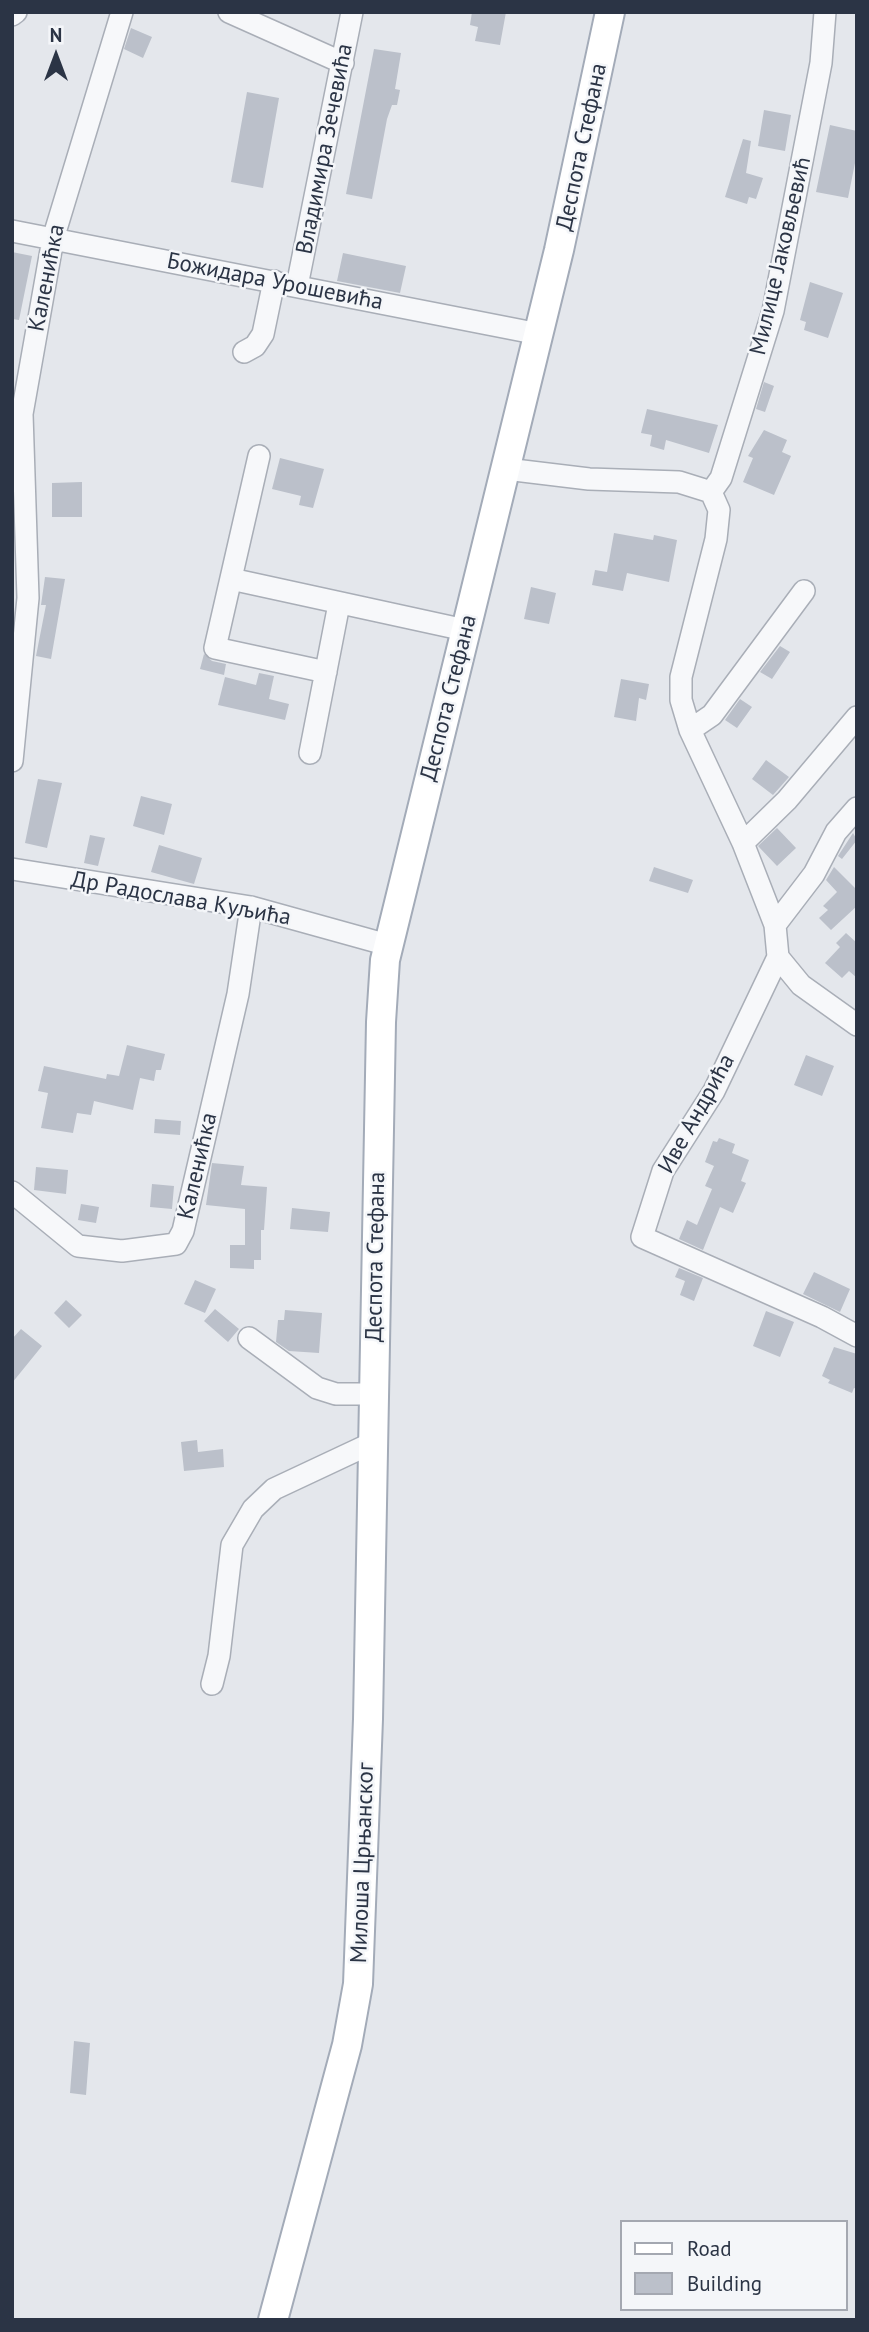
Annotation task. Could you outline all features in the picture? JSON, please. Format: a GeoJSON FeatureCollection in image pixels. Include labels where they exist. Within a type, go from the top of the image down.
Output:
{"type":"FeatureCollection","features":[{"type":"Feature","properties":{"kind":"main road","name":"Деспота Стефана"},"geometry":{"type":"LineString","coordinates":[[373,1394],[381,1022],[388,945],[539,334],[610,12]]}},
{"type":"Feature","properties":{"kind":"main road","name":"Милоша Црњанског"},"geometry":{"type":"LineString","coordinates":[[273,2320],[347,2045],[358,1984],[368,1733],[373,1394]]}},
{"type":"Feature","properties":{"kind":"street","name":"Каленићка"},"geometry":{"type":"LineString","coordinates":[[12,761],[20,597],[22,414],[53,239],[122,12]]}},
{"type":"Feature","properties":{"kind":"street"},"geometry":{"type":"LineString","coordinates":[[229,12],[343,63]]}},
{"type":"Feature","properties":{"kind":"street","name":"Владимира Зечевића"},"geometry":{"type":"LineString","coordinates":[[297,286],[352,12]]}},
{"type":"Feature","properties":{"kind":"street","name":"Милице Јаковљевић"},"geometry":{"type":"LineString","coordinates":[[711,492],[721,478],[773,311],[819,77],[825,12]]}},
{"type":"Feature","properties":{"kind":"street","name":"Божидара Урошевића"},"geometry":{"type":"LineString","coordinates":[[12,231],[539,334]]}},
{"type":"Feature","properties":{"kind":"street"},"geometry":{"type":"LineString","coordinates":[[244,352],[255,346],[263,334],[274,282]]}},
{"type":"Feature","properties":{"kind":"street"},"geometry":{"type":"LineString","coordinates":[[259,456],[215,648],[326,672]]}},
{"type":"Feature","properties":{"kind":"street"},"geometry":{"type":"LineString","coordinates":[[506,468],[589,480],[679,482],[711,492],[719,510],[716,539],[681,677],[681,700],[690,730],[743,844],[775,925],[778,957],[801,985],[857,1025]]}},
{"type":"Feature","properties":{"kind":"street"},"geometry":{"type":"LineString","coordinates":[[231,579],[465,629]]}},
{"type":"Feature","properties":{"kind":"street"},"geometry":{"type":"LineString","coordinates":[[690,730],[712,715],[804,591]]}},
{"type":"Feature","properties":{"kind":"street"},"geometry":{"type":"LineString","coordinates":[[310,753],[339,604]]}},
{"type":"Feature","properties":{"kind":"street"},"geometry":{"type":"LineString","coordinates":[[743,844],[787,800],[857,717]]}},
{"type":"Feature","properties":{"kind":"street"},"geometry":{"type":"LineString","coordinates":[[775,925],[814,874],[835,832],[857,808]]}},
{"type":"Feature","properties":{"kind":"street","name":"Др Радослава Куљића"},"geometry":{"type":"LineString","coordinates":[[12,869],[251,907],[388,945]]}},
{"type":"Feature","properties":{"kind":"street","name":"Каленићка"},"geometry":{"type":"LineString","coordinates":[[12,1192],[78,1246],[122,1251],[176,1244],[183,1231],[238,994],[251,907]]}},
{"type":"Feature","properties":{"kind":"street","name":"Иве Андрића"},"geometry":{"type":"LineString","coordinates":[[778,957],[714,1091],[663,1171],[642,1237],[822,1317],[857,1336]]}},
{"type":"Feature","properties":{"kind":"street"},"geometry":{"type":"LineString","coordinates":[[249,1338],[317,1388],[336,1394],[373,1394]]}},
{"type":"Feature","properties":{"kind":"street"},"geometry":{"type":"LineString","coordinates":[[212,1684],[219,1656],[232,1545],[253,1509],[274,1489],[372,1443]]}},
{"type":"Feature","properties":{"kind":"building"},"geometry":{"type":"Polygon","coordinates":[[[472,12],[506,12],[500,45],[475,41],[478,27],[470,25],[472,12]]]}},
{"type":"Feature","properties":{"kind":"building"},"geometry":{"type":"Polygon","coordinates":[[[131,28],[152,37],[143,58],[124,49],[131,28]]]}},
{"type":"Feature","properties":{"kind":"building"},"geometry":{"type":"Polygon","coordinates":[[[374,49],[401,53],[395,89],[400,90],[397,105],[392,105],[387,119],[372,199],[346,194],[374,49]]]}},
{"type":"Feature","properties":{"kind":"building"},"geometry":{"type":"Polygon","coordinates":[[[247,92],[279,98],[263,188],[231,182],[247,92]]]}},
{"type":"Feature","properties":{"kind":"building"},"geometry":{"type":"Polygon","coordinates":[[[764,110],[791,115],[785,151],[758,146],[764,110]]]}},
{"type":"Feature","properties":{"kind":"building"},"geometry":{"type":"Polygon","coordinates":[[[830,125],[857,131],[857,153],[848,198],[816,192],[830,125]]]}},
{"type":"Feature","properties":{"kind":"building"},"geometry":{"type":"Polygon","coordinates":[[[743,139],[751,141],[746,173],[763,178],[756,199],[749,197],[747,204],[725,197],[743,139]]]}},
{"type":"Feature","properties":{"kind":"building"},"geometry":{"type":"Polygon","coordinates":[[[12,252],[32,256],[19,320],[12,319],[12,252]]]}},
{"type":"Feature","properties":{"kind":"building"},"geometry":{"type":"Polygon","coordinates":[[[343,253],[406,266],[400,293],[337,281],[343,253]]]}},
{"type":"Feature","properties":{"kind":"building"},"geometry":{"type":"Polygon","coordinates":[[[810,282],[843,293],[828,338],[804,330],[806,322],[800,320],[810,282]]]}},
{"type":"Feature","properties":{"kind":"building"},"geometry":{"type":"Polygon","coordinates":[[[764,382],[774,386],[765,412],[756,409],[764,382]]]}},
{"type":"Feature","properties":{"kind":"building"},"geometry":{"type":"Polygon","coordinates":[[[647,409],[718,425],[709,453],[666,440],[664,450],[650,446],[652,435],[641,433],[647,409]]]}},
{"type":"Feature","properties":{"kind":"building"},"geometry":{"type":"Polygon","coordinates":[[[764,430],[787,440],[782,452],[791,456],[774,495],[743,482],[753,458],[748,456],[764,430]]]}},
{"type":"Feature","properties":{"kind":"building"},"geometry":{"type":"Polygon","coordinates":[[[280,458],[324,469],[313,508],[299,505],[301,496],[272,489],[280,458]]]}},
{"type":"Feature","properties":{"kind":"building"},"geometry":{"type":"Polygon","coordinates":[[[82,482],[82,517],[52,517],[52,483],[82,482]]]}},
{"type":"Feature","properties":{"kind":"building"},"geometry":{"type":"Polygon","coordinates":[[[614,533],[653,540],[654,535],[677,540],[669,582],[627,573],[623,591],[592,585],[595,570],[607,572],[614,533]]]}},
{"type":"Feature","properties":{"kind":"building"},"geometry":{"type":"Polygon","coordinates":[[[45,577],[65,579],[51,659],[36,656],[46,605],[41,605],[45,577]]]}},
{"type":"Feature","properties":{"kind":"building"},"geometry":{"type":"Polygon","coordinates":[[[531,587],[556,593],[549,624],[524,619],[531,587]]]}},
{"type":"Feature","properties":{"kind":"building"},"geometry":{"type":"Polygon","coordinates":[[[780,646],[790,652],[772,679],[760,672],[780,646]]]}},
{"type":"Feature","properties":{"kind":"building"},"geometry":{"type":"Polygon","coordinates":[[[204,654],[212,661],[226,664],[224,675],[200,669],[204,654]]]}},
{"type":"Feature","properties":{"kind":"building"},"geometry":{"type":"Polygon","coordinates":[[[259,673],[274,676],[269,699],[289,704],[285,720],[218,705],[225,677],[256,685],[259,673]]]}},
{"type":"Feature","properties":{"kind":"building"},"geometry":{"type":"Polygon","coordinates":[[[621,679],[649,684],[646,700],[639,698],[636,721],[614,717],[621,679]]]}},
{"type":"Feature","properties":{"kind":"building"},"geometry":{"type":"Polygon","coordinates":[[[740,699],[752,707],[737,728],[725,720],[740,699]]]}},
{"type":"Feature","properties":{"kind":"building"},"geometry":{"type":"Polygon","coordinates":[[[766,760],[789,777],[773,795],[752,779],[766,760]]]}},
{"type":"Feature","properties":{"kind":"building"},"geometry":{"type":"Polygon","coordinates":[[[38,779],[62,783],[47,848],[25,843],[38,779]]]}},
{"type":"Feature","properties":{"kind":"building"},"geometry":{"type":"Polygon","coordinates":[[[141,796],[172,804],[164,835],[133,826],[141,796]]]}},
{"type":"Feature","properties":{"kind":"building"},"geometry":{"type":"Polygon","coordinates":[[[777,828],[796,848],[777,866],[758,846],[777,828]]]}},
{"type":"Feature","properties":{"kind":"building"},"geometry":{"type":"Polygon","coordinates":[[[853,833],[857,840],[842,859],[838,856],[853,833]]]}},
{"type":"Feature","properties":{"kind":"building"},"geometry":{"type":"Polygon","coordinates":[[[90,835],[105,838],[98,866],[84,863],[90,835]]]}},
{"type":"Feature","properties":{"kind":"building"},"geometry":{"type":"Polygon","coordinates":[[[159,845],[202,858],[194,884],[151,872],[159,845]]]}},
{"type":"Feature","properties":{"kind":"building"},"geometry":{"type":"Polygon","coordinates":[[[654,867],[693,880],[688,893],[649,881],[654,867]]]}},
{"type":"Feature","properties":{"kind":"building"},"geometry":{"type":"Polygon","coordinates":[[[834,867],[857,890],[857,906],[831,930],[819,918],[828,910],[823,906],[837,892],[826,880],[834,867]]]}},
{"type":"Feature","properties":{"kind":"building"},"geometry":{"type":"Polygon","coordinates":[[[846,933],[857,943],[857,978],[849,971],[842,978],[825,963],[840,947],[836,943],[846,933]]]}},
{"type":"Feature","properties":{"kind":"building"},"geometry":{"type":"Polygon","coordinates":[[[127,1045],[165,1054],[161,1070],[156,1070],[154,1081],[140,1078],[133,1110],[94,1101],[91,1115],[77,1113],[73,1133],[41,1128],[48,1093],[38,1091],[44,1066],[106,1079],[107,1074],[119,1076],[127,1045]]]}},
{"type":"Feature","properties":{"kind":"building"},"geometry":{"type":"Polygon","coordinates":[[[806,1055],[834,1066],[822,1096],[794,1085],[806,1055]]]}},
{"type":"Feature","properties":{"kind":"building"},"geometry":{"type":"Polygon","coordinates":[[[155,1119],[181,1121],[180,1135],[154,1133],[155,1119]]]}},
{"type":"Feature","properties":{"kind":"building"},"geometry":{"type":"Polygon","coordinates":[[[719,1138],[735,1144],[732,1153],[749,1160],[741,1181],[746,1183],[733,1213],[720,1207],[703,1250],[679,1239],[687,1220],[697,1225],[712,1189],[705,1186],[714,1166],[705,1162],[713,1141],[717,1142],[719,1138]]]}},
{"type":"Feature","properties":{"kind":"building"},"geometry":{"type":"Polygon","coordinates":[[[212,1163],[244,1166],[241,1185],[267,1187],[264,1230],[261,1230],[261,1260],[254,1260],[254,1269],[230,1268],[230,1245],[245,1245],[245,1209],[206,1205],[212,1163]]]}},
{"type":"Feature","properties":{"kind":"building"},"geometry":{"type":"Polygon","coordinates":[[[36,1167],[68,1170],[66,1194],[34,1190],[36,1167]]]}},
{"type":"Feature","properties":{"kind":"building"},"geometry":{"type":"Polygon","coordinates":[[[152,1184],[174,1186],[172,1209],[150,1207],[152,1184]]]}},
{"type":"Feature","properties":{"kind":"building"},"geometry":{"type":"Polygon","coordinates":[[[81,1204],[99,1207],[96,1223],[78,1220],[81,1204]]]}},
{"type":"Feature","properties":{"kind":"building"},"geometry":{"type":"Polygon","coordinates":[[[292,1208],[330,1212],[328,1232],[290,1229],[292,1208]]]}},
{"type":"Feature","properties":{"kind":"building"},"geometry":{"type":"Polygon","coordinates":[[[679,1268],[703,1278],[694,1301],[680,1295],[685,1281],[675,1277],[679,1268]]]}},
{"type":"Feature","properties":{"kind":"building"},"geometry":{"type":"Polygon","coordinates":[[[814,1272],[850,1289],[840,1312],[803,1294],[814,1272]]]}},
{"type":"Feature","properties":{"kind":"building"},"geometry":{"type":"Polygon","coordinates":[[[195,1280],[216,1289],[205,1313],[184,1304],[195,1280]]]}},
{"type":"Feature","properties":{"kind":"building"},"geometry":{"type":"Polygon","coordinates":[[[66,1300],[82,1315],[69,1328],[54,1313],[66,1300]]]}},
{"type":"Feature","properties":{"kind":"building"},"geometry":{"type":"Polygon","coordinates":[[[215,1309],[239,1329],[228,1342],[204,1321],[215,1309]]]}},
{"type":"Feature","properties":{"kind":"building"},"geometry":{"type":"Polygon","coordinates":[[[285,1310],[322,1313],[319,1353],[289,1351],[276,1342],[278,1320],[284,1320],[285,1310]]]}},
{"type":"Feature","properties":{"kind":"building"},"geometry":{"type":"Polygon","coordinates":[[[766,1311],[794,1322],[780,1357],[753,1346],[766,1311]]]}},
{"type":"Feature","properties":{"kind":"building"},"geometry":{"type":"Polygon","coordinates":[[[21,1329],[42,1346],[12,1383],[12,1339],[21,1329]]]}},
{"type":"Feature","properties":{"kind":"building"},"geometry":{"type":"Polygon","coordinates":[[[834,1347],[857,1354],[857,1389],[854,1388],[852,1393],[828,1383],[830,1380],[822,1376],[834,1347]]]}},
{"type":"Feature","properties":{"kind":"building"},"geometry":{"type":"Polygon","coordinates":[[[197,1440],[198,1452],[223,1449],[224,1467],[184,1471],[181,1442],[197,1440]]]}},
{"type":"Feature","properties":{"kind":"building"},"geometry":{"type":"Polygon","coordinates":[[[74,2041],[90,2043],[86,2095],[70,2093],[74,2041]]]}}]}
